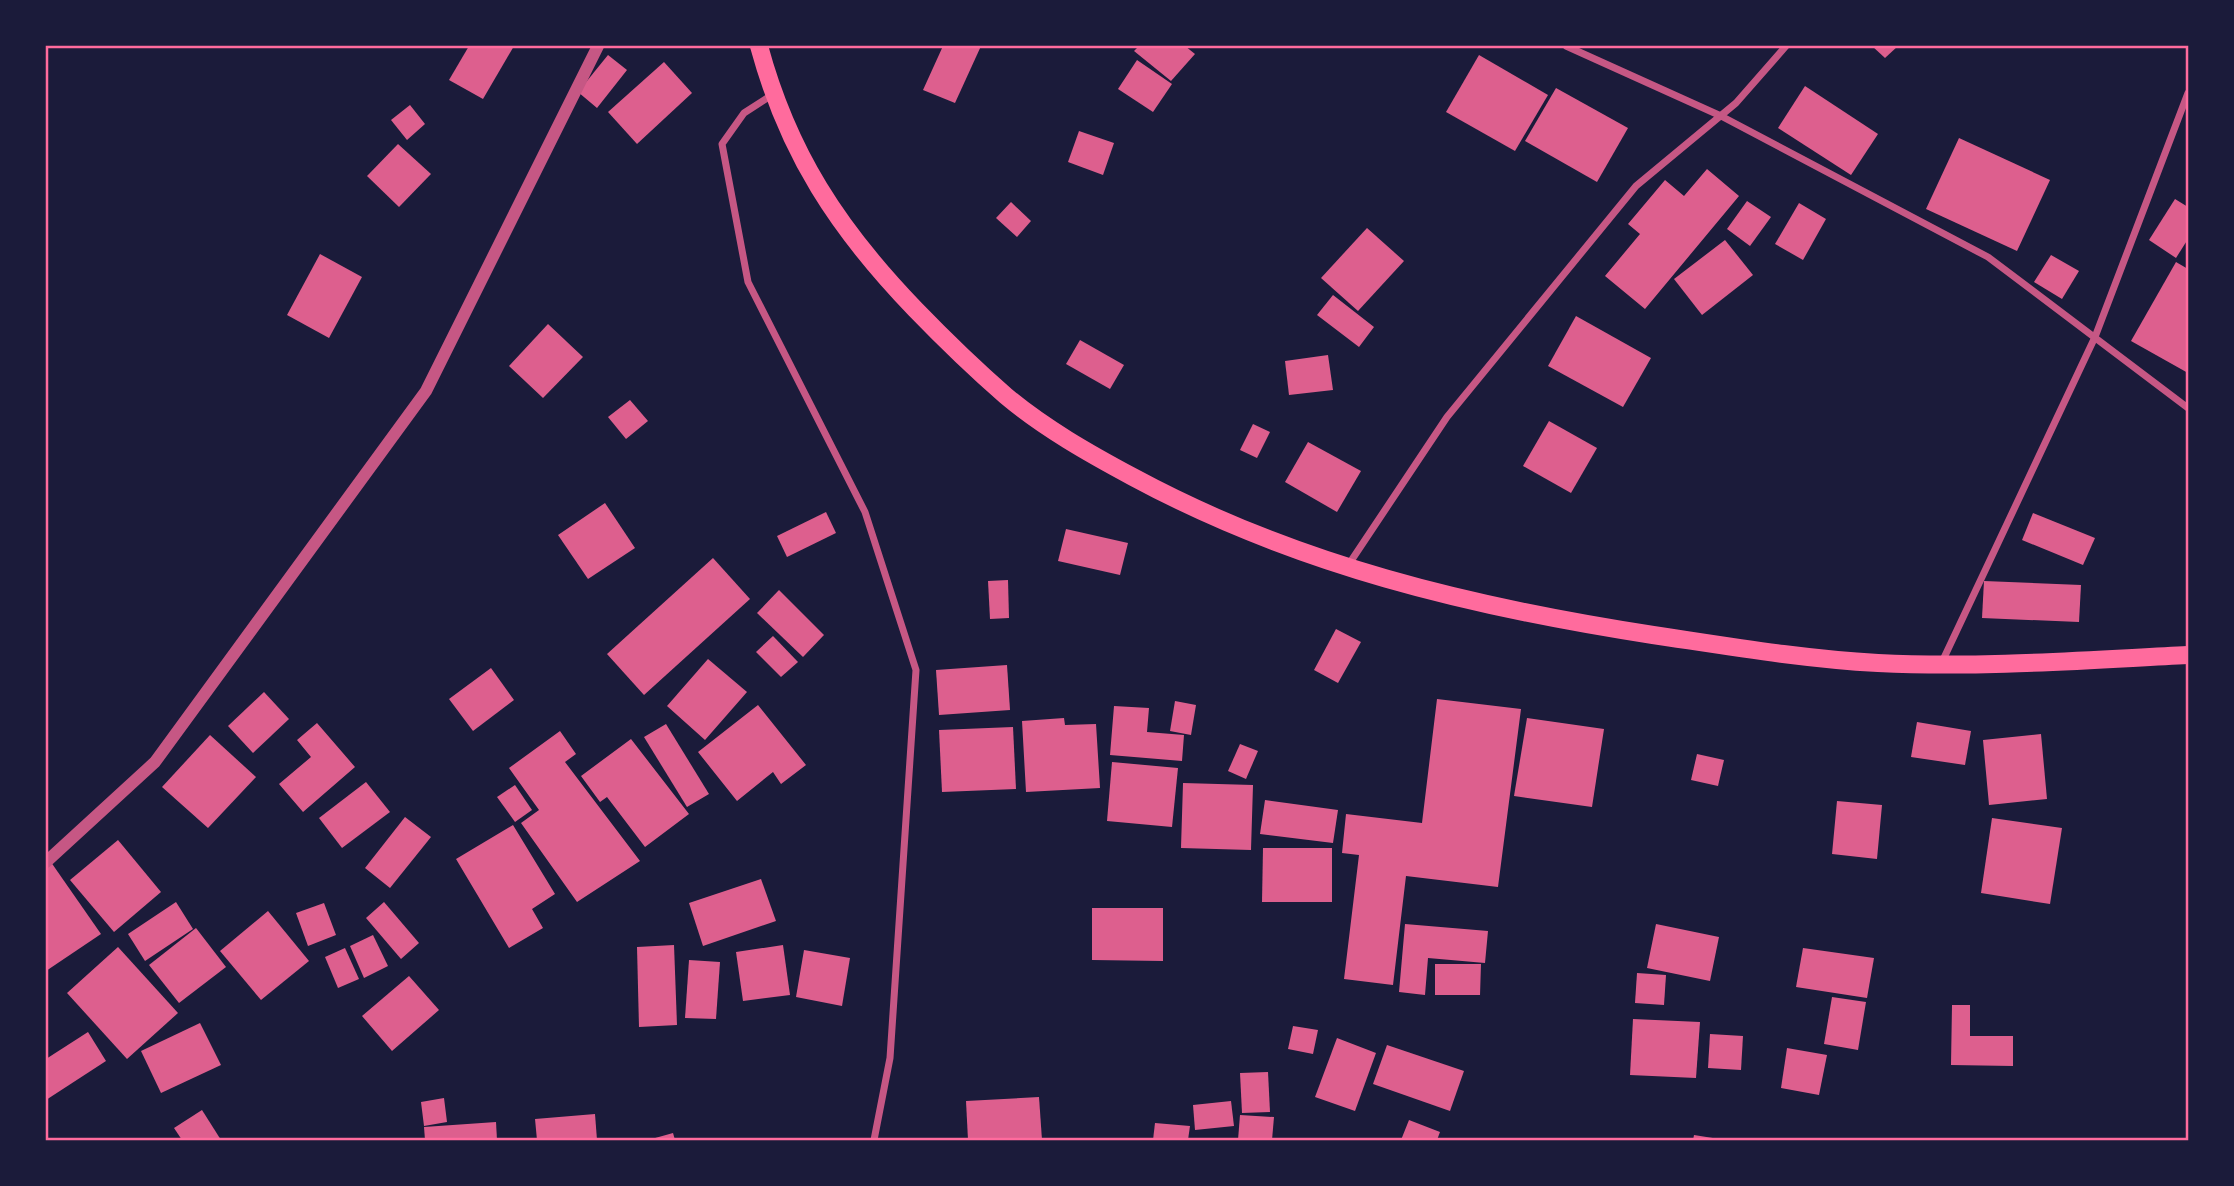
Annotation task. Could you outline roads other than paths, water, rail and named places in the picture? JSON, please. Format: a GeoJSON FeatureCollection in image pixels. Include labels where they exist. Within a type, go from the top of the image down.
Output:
{"type":"FeatureCollection","features":[{"type":"Feature","properties":{"kind":"main road"},"geometry":{"type":"LineString","coordinates":[[759,46],[772,95],[806,170],[867,259],[1008,398],[1089,454],[1183,504],[1298,553],[1415,588],[1563,621],[1764,651],[1879,663],[2015,663],[2189,655]]}},
{"type":"Feature","properties":{"kind":"street"},"geometry":{"type":"LineString","coordinates":[[46,862],[155,762],[425,391],[598,46]]}},
{"type":"Feature","properties":{"kind":"street"},"geometry":{"type":"LineString","coordinates":[[1566,46],[1721,116],[1988,257],[2189,408]]}},
{"type":"Feature","properties":{"kind":"street"},"geometry":{"type":"LineString","coordinates":[[1346,567],[1447,417],[1636,186],[1721,116],[1786,46]]}},
{"type":"Feature","properties":{"kind":"street"},"geometry":{"type":"LineString","coordinates":[[1941,663],[2095,337],[2189,93]]}},
{"type":"Feature","properties":{"kind":"street"},"geometry":{"type":"LineString","coordinates":[[772,95],[744,113],[722,144],[748,282],[865,512],[916,670],[890,1058],[874,1140]]}}]}
